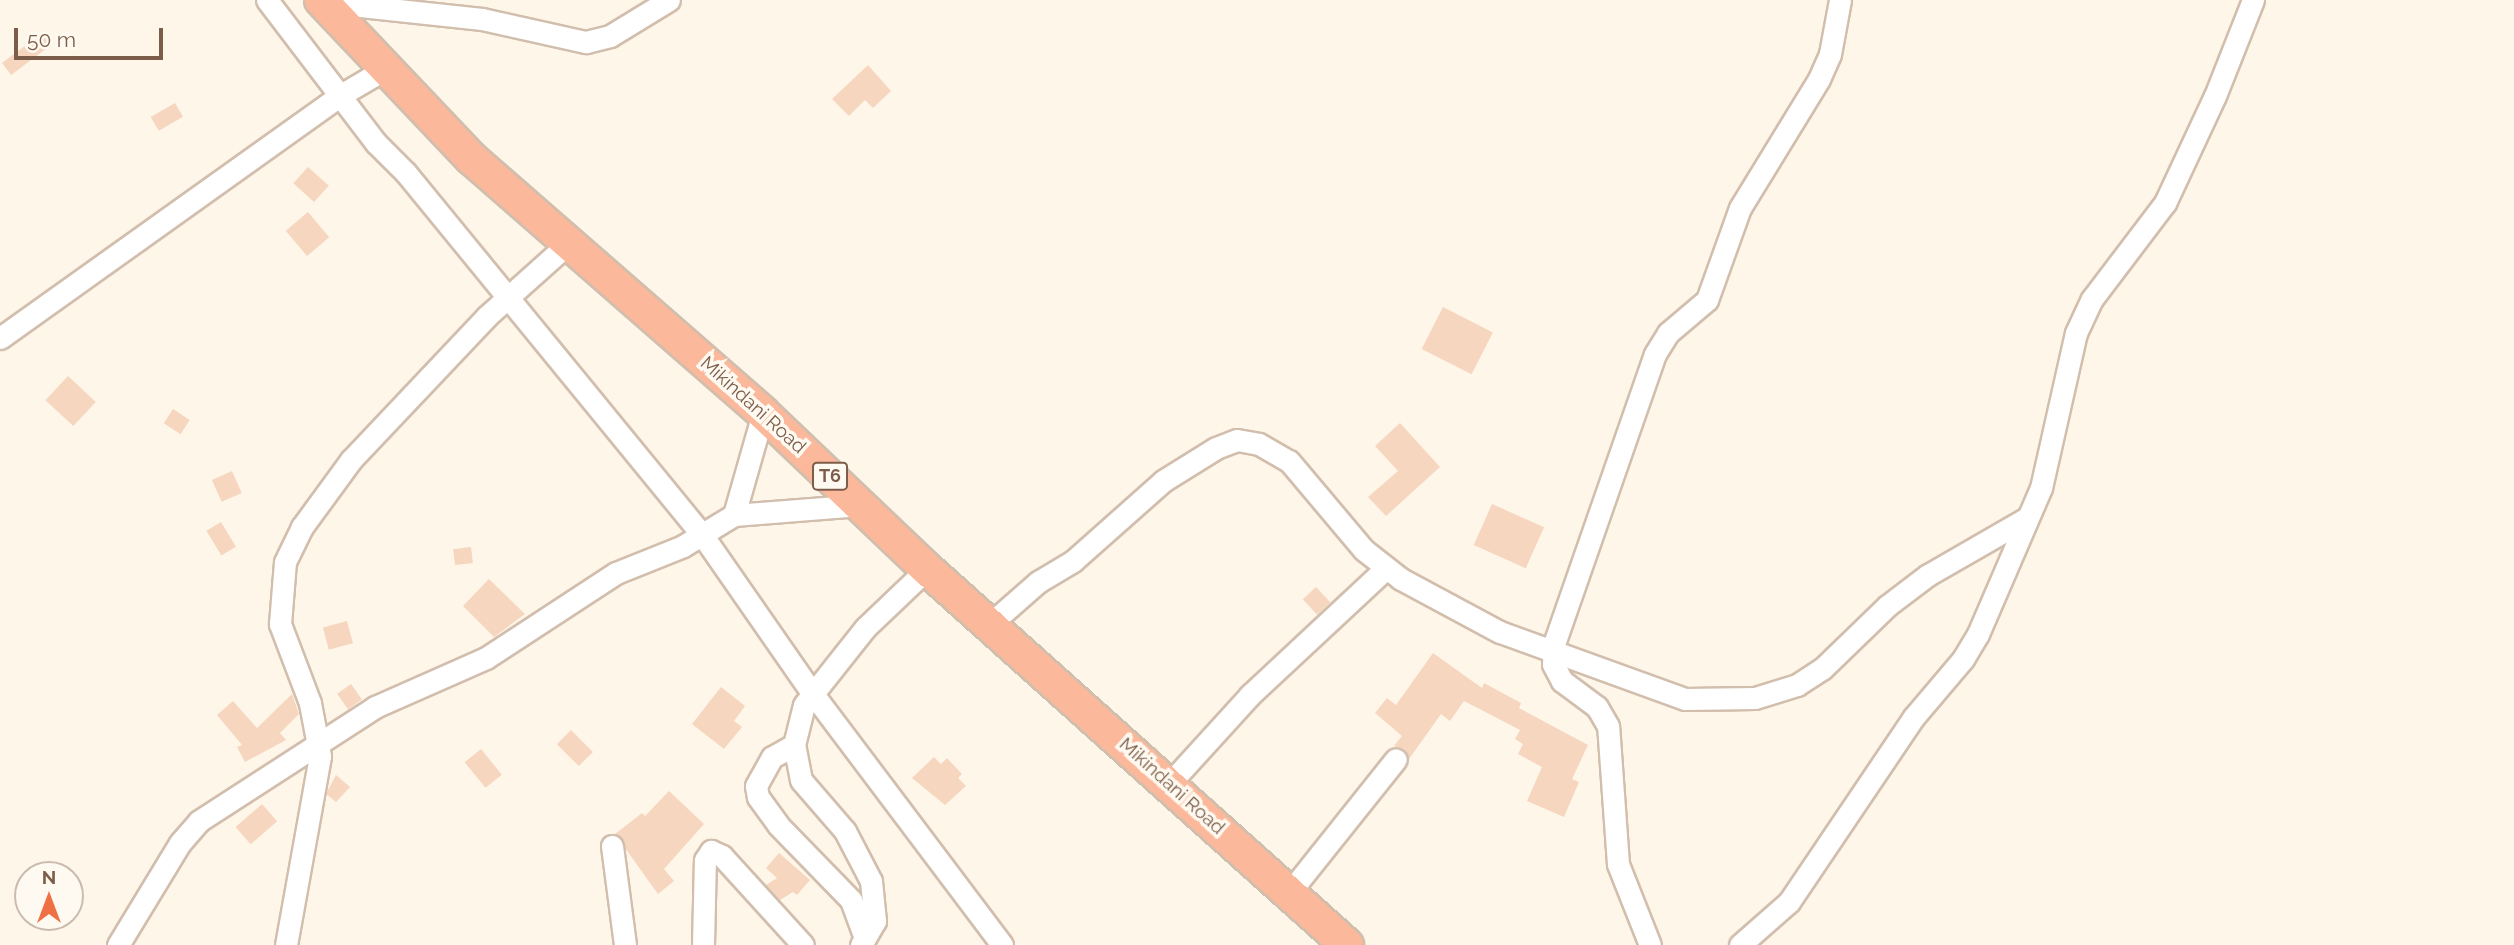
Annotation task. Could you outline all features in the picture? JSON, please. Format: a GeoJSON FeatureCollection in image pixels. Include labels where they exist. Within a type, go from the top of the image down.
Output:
{"type":"FeatureCollection","features":[{"type":"Feature","properties":{"kind":"highway","name":"Mikindani Road"},"geometry":{"type":"LineString","coordinates":[[322,1],[471,158],[763,413],[927,569],[1170,783],[1347,945]]}},
{"type":"Feature","properties":{"kind":"street"},"geometry":{"type":"LineString","coordinates":[[267,0],[339,96],[703,536],[813,694],[1002,945]]}},
{"type":"Feature","properties":{"kind":"street"},"geometry":{"type":"LineString","coordinates":[[322,1],[482,19],[586,42],[610,36],[669,0]]}},
{"type":"Feature","properties":{"kind":"street"},"geometry":{"type":"LineString","coordinates":[[1650,945],[1618,864],[1608,726],[1597,707],[1562,681],[1552,653],[1655,354],[1668,333],[1707,300],[1740,208],[1819,79],[1830,54],[1840,0]]}},
{"type":"Feature","properties":{"kind":"street"},"geometry":{"type":"LineString","coordinates":[[1740,945],[1789,902],[1913,718],[1963,659],[1994,603],[2040,488],[2076,333],[2092,299],[2165,203],[2215,96],[2253,0]]}},
{"type":"Feature","properties":{"kind":"street"},"geometry":{"type":"LineString","coordinates":[[0,338],[339,96],[385,69]]}},
{"type":"Feature","properties":{"kind":"street"},"geometry":{"type":"LineString","coordinates":[[292,941],[320,747],[308,697],[292,665],[280,624],[280,577],[293,542],[351,460],[505,299],[570,242]]}},
{"type":"Feature","properties":{"kind":"street"},"geometry":{"type":"LineString","coordinates":[[734,515],[763,413]]}},
{"type":"Feature","properties":{"kind":"street"},"geometry":{"type":"LineString","coordinates":[[989,625],[1038,582],[1073,561],[1163,481],[1231,441],[1259,443],[1289,461],[1357,543],[1386,568],[1466,615],[1552,653],[1675,697],[1755,698],[1797,685],[1822,669],[1887,606],[1928,575],[2027,518]]}},
{"type":"Feature","properties":{"kind":"street"},"geometry":{"type":"LineString","coordinates":[[118,945],[187,832],[219,807],[320,747],[395,696],[495,652],[617,573],[703,536],[734,515],[860,505]]}},
{"type":"Feature","properties":{"kind":"street"},"geometry":{"type":"LineString","coordinates":[[1170,783],[1250,695],[1386,568]]}},
{"type":"Feature","properties":{"kind":"street"},"geometry":{"type":"LineString","coordinates":[[863,941],[877,909],[871,881],[845,831],[801,780],[794,745],[801,711],[813,694],[866,628],[927,569]]}},
{"type":"Feature","properties":{"kind":"street"},"geometry":{"type":"LineString","coordinates":[[794,745],[772,757],[756,786],[758,797],[778,825],[851,900],[863,941]]}},
{"type":"Feature","properties":{"kind":"street"},"geometry":{"type":"LineString","coordinates":[[1289,893],[1396,759]]}},
{"type":"Feature","properties":{"kind":"street"},"geometry":{"type":"LineString","coordinates":[[612,846],[625,945]]}},
{"type":"Feature","properties":{"kind":"street"},"geometry":{"type":"LineString","coordinates":[[703,945],[705,860],[708,852],[715,852],[803,945]]}},
{"type":"Feature","properties":{"kind":"building"},"geometry":{"type":"Polygon","coordinates":[[[42,33],[51,45],[11,75],[2,63],[42,33]]]}},
{"type":"Feature","properties":{"kind":"building"},"geometry":{"type":"Polygon","coordinates":[[[868,65],[891,91],[873,108],[865,100],[849,116],[832,99],[868,65]]]}},
{"type":"Feature","properties":{"kind":"building"},"geometry":{"type":"Polygon","coordinates":[[[175,103],[183,117],[159,131],[151,117],[175,103]]]}},
{"type":"Feature","properties":{"kind":"building"},"geometry":{"type":"Polygon","coordinates":[[[308,167],[329,186],[314,202],[293,183],[308,167]]]}},
{"type":"Feature","properties":{"kind":"building"},"geometry":{"type":"Polygon","coordinates":[[[308,212],[329,237],[307,256],[286,231],[308,212]]]}},
{"type":"Feature","properties":{"kind":"building"},"geometry":{"type":"Polygon","coordinates":[[[1443,307],[1493,332],[1472,374],[1422,349],[1443,307]]]}},
{"type":"Feature","properties":{"kind":"building"},"geometry":{"type":"Polygon","coordinates":[[[68,376],[96,402],[73,426],[45,400],[68,376]]]}},
{"type":"Feature","properties":{"kind":"building"},"geometry":{"type":"Polygon","coordinates":[[[173,409],[190,420],[181,434],[164,423],[173,409]]]}},
{"type":"Feature","properties":{"kind":"building"},"geometry":{"type":"Polygon","coordinates":[[[1400,423],[1440,467],[1386,516],[1368,497],[1398,471],[1375,446],[1400,423]]]}},
{"type":"Feature","properties":{"kind":"building"},"geometry":{"type":"Polygon","coordinates":[[[232,471],[242,493],[222,502],[212,480],[232,471]]]}},
{"type":"Feature","properties":{"kind":"building"},"geometry":{"type":"Polygon","coordinates":[[[1492,504],[1544,527],[1526,568],[1474,545],[1492,504]]]}},
{"type":"Feature","properties":{"kind":"building"},"geometry":{"type":"Polygon","coordinates":[[[221,522],[236,547],[221,556],[206,531],[221,522]]]}},
{"type":"Feature","properties":{"kind":"building"},"geometry":{"type":"Polygon","coordinates":[[[471,547],[473,563],[455,565],[453,549],[471,547]]]}},
{"type":"Feature","properties":{"kind":"building"},"geometry":{"type":"Polygon","coordinates":[[[489,579],[525,614],[494,637],[463,606],[489,579]]]}},
{"type":"Feature","properties":{"kind":"building"},"geometry":{"type":"Polygon","coordinates":[[[1316,587],[1330,602],[1317,615],[1303,599],[1316,587]]]}},
{"type":"Feature","properties":{"kind":"building"},"geometry":{"type":"Polygon","coordinates":[[[347,621],[353,643],[329,650],[323,627],[347,621]]]}},
{"type":"Feature","properties":{"kind":"building"},"geometry":{"type":"Polygon","coordinates":[[[1433,653],[1482,688],[1484,683],[1521,703],[1519,708],[1588,745],[1572,779],[1579,782],[1564,817],[1527,801],[1542,767],[1518,754],[1523,744],[1515,739],[1520,730],[1464,701],[1450,721],[1441,714],[1409,759],[1405,749],[1394,746],[1402,736],[1375,713],[1387,698],[1396,705],[1433,653]]]}},
{"type":"Feature","properties":{"kind":"building"},"geometry":{"type":"Polygon","coordinates":[[[351,684],[362,700],[348,709],[337,694],[351,684]]]}},
{"type":"Feature","properties":{"kind":"building"},"geometry":{"type":"Polygon","coordinates":[[[721,687],[745,706],[734,721],[742,727],[724,749],[692,724],[721,687]]]}},
{"type":"Feature","properties":{"kind":"building"},"geometry":{"type":"Polygon","coordinates":[[[292,694],[299,714],[280,733],[286,740],[245,762],[237,747],[242,745],[217,715],[233,701],[257,728],[292,694]]]}},
{"type":"Feature","properties":{"kind":"building"},"geometry":{"type":"Polygon","coordinates":[[[571,730],[593,752],[579,766],[557,744],[571,730]]]}},
{"type":"Feature","properties":{"kind":"building"},"geometry":{"type":"Polygon","coordinates":[[[481,749],[502,775],[485,788],[465,762],[481,749]]]}},
{"type":"Feature","properties":{"kind":"building"},"geometry":{"type":"Polygon","coordinates":[[[934,757],[941,764],[947,758],[962,774],[958,778],[966,786],[945,805],[912,778],[934,757]]]}},
{"type":"Feature","properties":{"kind":"building"},"geometry":{"type":"Polygon","coordinates":[[[336,775],[350,787],[336,802],[326,794],[336,775]]]}},
{"type":"Feature","properties":{"kind":"building"},"geometry":{"type":"Polygon","coordinates":[[[669,791],[704,824],[664,869],[674,881],[658,894],[615,834],[642,813],[645,816],[669,791]]]}},
{"type":"Feature","properties":{"kind":"building"},"geometry":{"type":"Polygon","coordinates":[[[262,804],[277,821],[251,844],[236,827],[262,804]]]}},
{"type":"Feature","properties":{"kind":"building"},"geometry":{"type":"Polygon","coordinates":[[[779,853],[810,880],[797,895],[793,892],[780,900],[766,885],[777,878],[766,868],[779,853]]]}}]}
